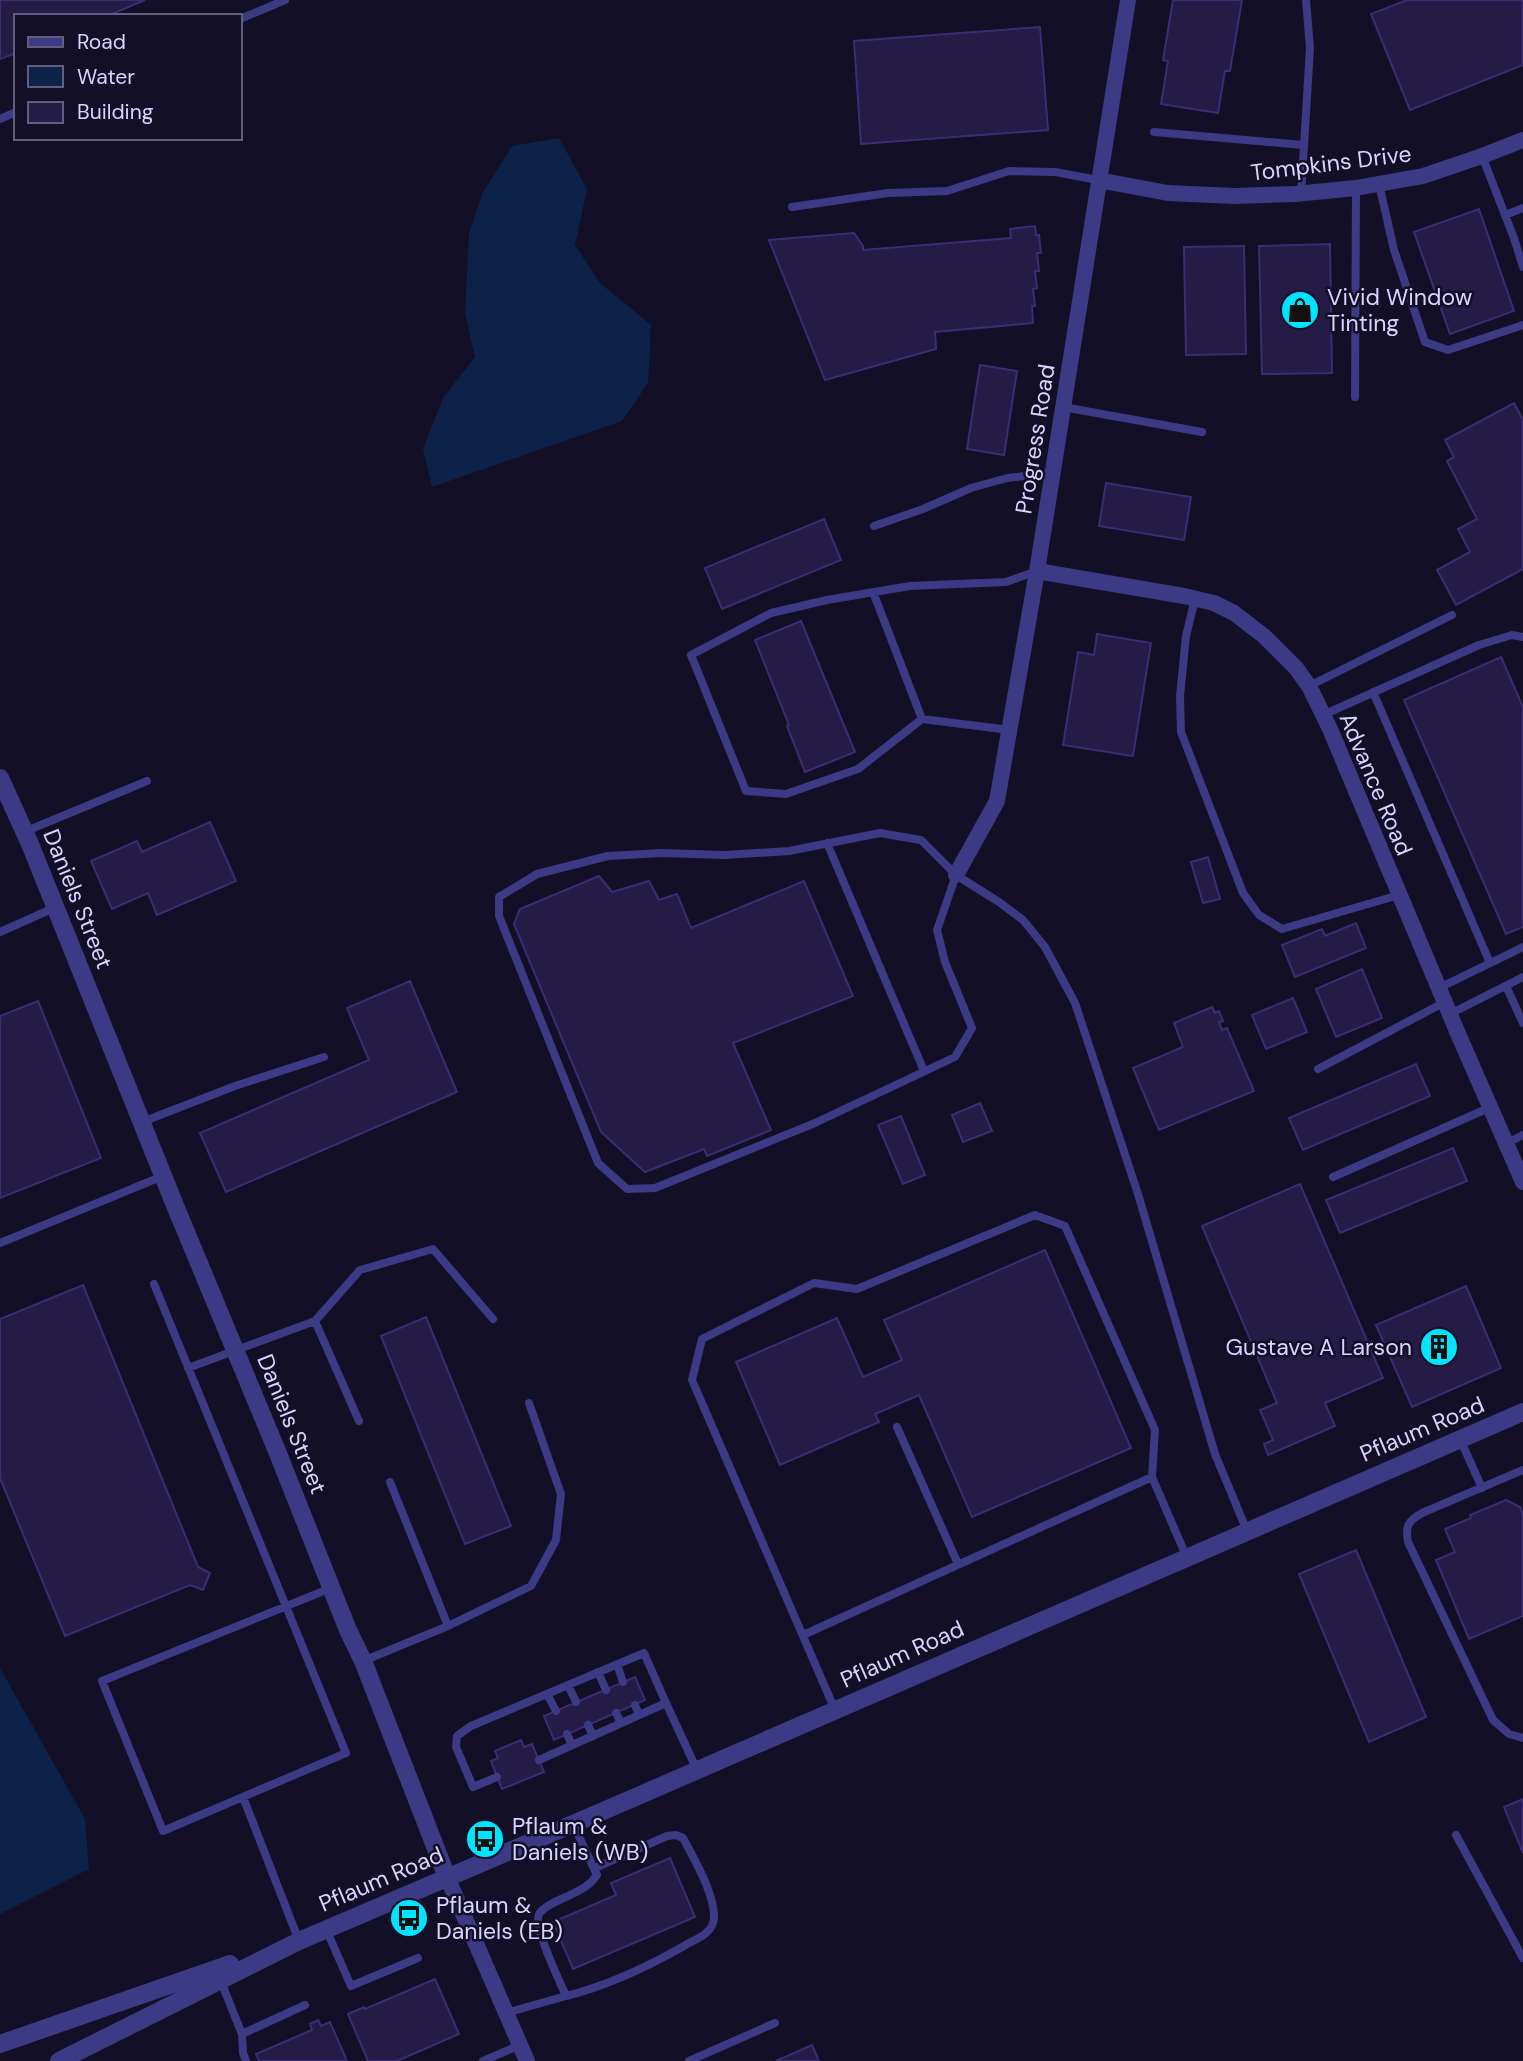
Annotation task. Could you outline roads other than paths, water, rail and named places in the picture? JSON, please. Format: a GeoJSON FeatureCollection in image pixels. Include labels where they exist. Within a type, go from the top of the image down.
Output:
{"type":"FeatureCollection","features":[{"type":"Feature","properties":{"kind":"street","name":"Progress Road"},"geometry":{"type":"LineString","coordinates":[[956,875],[998,801],[1128,0]]}},
{"type":"Feature","properties":{"kind":"street","name":"Tompkins Drive"},"geometry":{"type":"LineString","coordinates":[[1098,180],[1168,193],[1235,196],[1301,194],[1423,176],[1523,140]]}},
{"type":"Feature","properties":{"kind":"street","name":"Advance Road"},"geometry":{"type":"LineString","coordinates":[[1037,570],[1214,603],[1234,613],[1264,636],[1296,668],[1309,686],[1323,715],[1523,1182]]}},
{"type":"Feature","properties":{"kind":"street","name":"Daniels Street"},"geometry":{"type":"LineString","coordinates":[[0,778],[56,907],[163,1176],[363,1661],[447,1877],[527,2061]]}},
{"type":"Feature","properties":{"kind":"street","name":"Pflaum Road"},"geometry":{"type":"LineString","coordinates":[[59,2061],[220,1979],[326,1929],[1523,1412]]}},
{"type":"Feature","properties":{"kind":"street","name":"Pflaum Road"},"geometry":{"type":"LineString","coordinates":[[0,2044],[299,1941]]}},
{"type":"Feature","properties":{"kind":"lane"},"geometry":{"type":"LineString","coordinates":[[242,18],[285,0]]}},
{"type":"Feature","properties":{"kind":"lane"},"geometry":{"type":"LineString","coordinates":[[1301,194],[1310,48],[1306,0]]}},
{"type":"Feature","properties":{"kind":"lane"},"geometry":{"type":"LineString","coordinates":[[1154,132],[1304,145]]}},
{"type":"Feature","properties":{"kind":"lane"},"geometry":{"type":"LineString","coordinates":[[1482,156],[1523,267]]}},
{"type":"Feature","properties":{"kind":"lane"},"geometry":{"type":"LineString","coordinates":[[792,207],[888,193],[947,191],[1009,171],[1055,172],[1098,180]]}},
{"type":"Feature","properties":{"kind":"lane"},"geometry":{"type":"LineString","coordinates":[[1379,184],[1394,250],[1425,342],[1448,350],[1523,326]]}},
{"type":"Feature","properties":{"kind":"lane"},"geometry":{"type":"LineString","coordinates":[[1354,397],[1356,188]]}},
{"type":"Feature","properties":{"kind":"lane"},"geometry":{"type":"LineString","coordinates":[[1505,215],[1523,208]]}},
{"type":"Feature","properties":{"kind":"lane"},"geometry":{"type":"LineString","coordinates":[[1063,407],[1202,432]]}},
{"type":"Feature","properties":{"kind":"lane"},"geometry":{"type":"LineString","coordinates":[[874,526],[971,488],[1007,478],[1052,473]]}},
{"type":"Feature","properties":{"kind":"lane"},"geometry":{"type":"LineString","coordinates":[[1011,730],[922,719],[858,769],[786,794],[746,791],[691,655],[771,613],[910,586],[1006,582],[1037,570]]}},
{"type":"Feature","properties":{"kind":"lane"},"geometry":{"type":"LineString","coordinates":[[873,592],[922,719]]}},
{"type":"Feature","properties":{"kind":"lane"},"geometry":{"type":"LineString","coordinates":[[1195,599],[1186,636],[1181,686],[1181,732],[1243,893],[1259,915],[1282,929],[1399,895]]}},
{"type":"Feature","properties":{"kind":"lane"},"geometry":{"type":"LineString","coordinates":[[1309,686],[1452,615]]}},
{"type":"Feature","properties":{"kind":"lane"},"geometry":{"type":"LineString","coordinates":[[1323,715],[1479,645],[1513,635],[1523,637]]}},
{"type":"Feature","properties":{"kind":"lane"},"geometry":{"type":"LineString","coordinates":[[1373,692],[1490,963]]}},
{"type":"Feature","properties":{"kind":"lane"},"geometry":{"type":"LineString","coordinates":[[24,832],[147,780]]}},
{"type":"Feature","properties":{"kind":"lane"},"geometry":{"type":"LineString","coordinates":[[956,875],[937,930],[946,962],[972,1028],[955,1057],[815,1123],[655,1188],[627,1189],[598,1163],[499,916],[499,897],[537,874],[608,856],[661,853],[725,855],[789,851],[880,833],[921,840],[956,875],[999,901],[1023,920],[1045,947],[1074,1003],[1138,1194],[1215,1454],[1247,1531]]}},
{"type":"Feature","properties":{"kind":"lane"},"geometry":{"type":"LineString","coordinates":[[827,843],[924,1071]]}},
{"type":"Feature","properties":{"kind":"lane"},"geometry":{"type":"LineString","coordinates":[[0,932],[56,907]]}},
{"type":"Feature","properties":{"kind":"lane"},"geometry":{"type":"LineString","coordinates":[[1318,1069],[1444,1001],[1490,963],[1523,947]]}},
{"type":"Feature","properties":{"kind":"lane"},"geometry":{"type":"LineString","coordinates":[[1444,1001],[1506,986],[1523,977]]}},
{"type":"Feature","properties":{"kind":"lane"},"geometry":{"type":"LineString","coordinates":[[1506,986],[1523,1023]]}},
{"type":"Feature","properties":{"kind":"lane"},"geometry":{"type":"LineString","coordinates":[[142,1122],[235,1086],[324,1057]]}},
{"type":"Feature","properties":{"kind":"lane"},"geometry":{"type":"LineString","coordinates":[[1333,1177],[1491,1107]]}},
{"type":"Feature","properties":{"kind":"lane"},"geometry":{"type":"LineString","coordinates":[[1507,1143],[1523,1135]]}},
{"type":"Feature","properties":{"kind":"lane"},"geometry":{"type":"LineString","coordinates":[[0,1243],[163,1176]]}},
{"type":"Feature","properties":{"kind":"lane"},"geometry":{"type":"LineString","coordinates":[[835,1710],[692,1380],[702,1339],[814,1283],[857,1289],[1035,1215],[1065,1226],[1155,1430],[1152,1477],[1186,1558]]}},
{"type":"Feature","properties":{"kind":"lane"},"geometry":{"type":"LineString","coordinates":[[188,1368],[315,1321],[360,1270],[433,1250],[493,1319]]}},
{"type":"Feature","properties":{"kind":"lane"},"geometry":{"type":"LineString","coordinates":[[154,1284],[287,1606],[346,1753],[163,1831],[102,1681],[287,1606],[331,1587]]}},
{"type":"Feature","properties":{"kind":"lane"},"geometry":{"type":"LineString","coordinates":[[315,1321],[359,1421]]}},
{"type":"Feature","properties":{"kind":"lane"},"geometry":{"type":"LineString","coordinates":[[363,1661],[448,1626],[531,1586],[556,1540],[561,1494],[529,1402]]}},
{"type":"Feature","properties":{"kind":"lane"},"geometry":{"type":"LineString","coordinates":[[897,1427],[958,1564]]}},
{"type":"Feature","properties":{"kind":"lane"},"geometry":{"type":"LineString","coordinates":[[1460,1439],[1482,1488]]}},
{"type":"Feature","properties":{"kind":"lane"},"geometry":{"type":"LineString","coordinates":[[1523,1470],[1411,1520],[1406,1530],[1408,1542],[1493,1720],[1509,1734],[1523,1738]]}},
{"type":"Feature","properties":{"kind":"lane"},"geometry":{"type":"LineString","coordinates":[[803,1635],[1152,1477]]}},
{"type":"Feature","properties":{"kind":"lane"},"geometry":{"type":"LineString","coordinates":[[390,1482],[448,1626]]}},
{"type":"Feature","properties":{"kind":"lane"},"geometry":{"type":"LineString","coordinates":[[497,1777],[473,1787],[456,1747],[457,1736],[471,1726],[644,1653],[697,1770]]}},
{"type":"Feature","properties":{"kind":"lane"},"geometry":{"type":"LineString","coordinates":[[617,1664],[624,1682]]}},
{"type":"Feature","properties":{"kind":"lane"},"geometry":{"type":"LineString","coordinates":[[598,1672],[606,1690]]}},
{"type":"Feature","properties":{"kind":"lane"},"geometry":{"type":"LineString","coordinates":[[568,1685],[576,1702]]}},
{"type":"Feature","properties":{"kind":"lane"},"geometry":{"type":"LineString","coordinates":[[547,1694],[556,1711]]}},
{"type":"Feature","properties":{"kind":"lane"},"geometry":{"type":"LineString","coordinates":[[539,1760],[666,1703]]}},
{"type":"Feature","properties":{"kind":"lane"},"geometry":{"type":"LineString","coordinates":[[635,1705],[639,1715]]}},
{"type":"Feature","properties":{"kind":"lane"},"geometry":{"type":"LineString","coordinates":[[616,1713],[621,1723]]}},
{"type":"Feature","properties":{"kind":"lane"},"geometry":{"type":"LineString","coordinates":[[588,1725],[593,1736]]}},
{"type":"Feature","properties":{"kind":"lane"},"geometry":{"type":"LineString","coordinates":[[567,1734],[572,1745]]}},
{"type":"Feature","properties":{"kind":"lane"},"geometry":{"type":"LineString","coordinates":[[243,1797],[299,1941]]}},
{"type":"Feature","properties":{"kind":"lane"},"geometry":{"type":"LineString","coordinates":[[566,1996],[542,1941],[537,1920],[549,1905],[591,1884],[597,1875],[573,1824]]}},
{"type":"Feature","properties":{"kind":"lane"},"geometry":{"type":"LineString","coordinates":[[506,2013],[583,1992],[661,1959],[708,1932],[714,1920],[708,1890],[683,1838],[676,1835],[667,1836],[595,1868]]}},
{"type":"Feature","properties":{"kind":"lane"},"geometry":{"type":"LineString","coordinates":[[1455,1835],[1523,1958]]}},
{"type":"Feature","properties":{"kind":"lane"},"geometry":{"type":"LineString","coordinates":[[326,1929],[351,1986],[418,1958]]}},
{"type":"Feature","properties":{"kind":"lane"},"geometry":{"type":"LineString","coordinates":[[220,1979],[242,2034],[246,2061]]}},
{"type":"Feature","properties":{"kind":"lane"},"geometry":{"type":"LineString","coordinates":[[242,2034],[305,2005]]}},
{"type":"Feature","properties":{"kind":"lane"},"geometry":{"type":"LineString","coordinates":[[689,2061],[775,2023]]}},
{"type":"Feature","properties":{"kind":"lane"},"geometry":{"type":"LineString","coordinates":[[483,2061],[520,2045]]}},
{"type":"Feature","properties":{"kind":"water"},"geometry":{"type":"Polygon","coordinates":[[[559,138],[587,189],[575,245],[600,283],[651,325],[648,383],[622,421],[432,487],[423,449],[443,398],[475,357],[465,313],[469,233],[483,192],[512,146],[559,138]]]}},
{"type":"Feature","properties":{"kind":"water"},"geometry":{"type":"Polygon","coordinates":[[[0,1668],[85,1819],[89,1869],[0,1914],[0,1668]]]}},
{"type":"Feature","properties":{"kind":"place","name":"Vivid Window Tinting"},"geometry":{"type":"Point","coordinates":[1300,310]}},
{"type":"Feature","properties":{"kind":"place","name":"Gustave A Larson"},"geometry":{"type":"Point","coordinates":[1439,1347]}},
{"type":"Feature","properties":{"kind":"place","name":"Pflaum & Daniels (WB)"},"geometry":{"type":"Point","coordinates":[485,1839]}},
{"type":"Feature","properties":{"kind":"place","name":"Pflaum & Daniels (EB)"},"geometry":{"type":"Point","coordinates":[409,1918]}}]}
